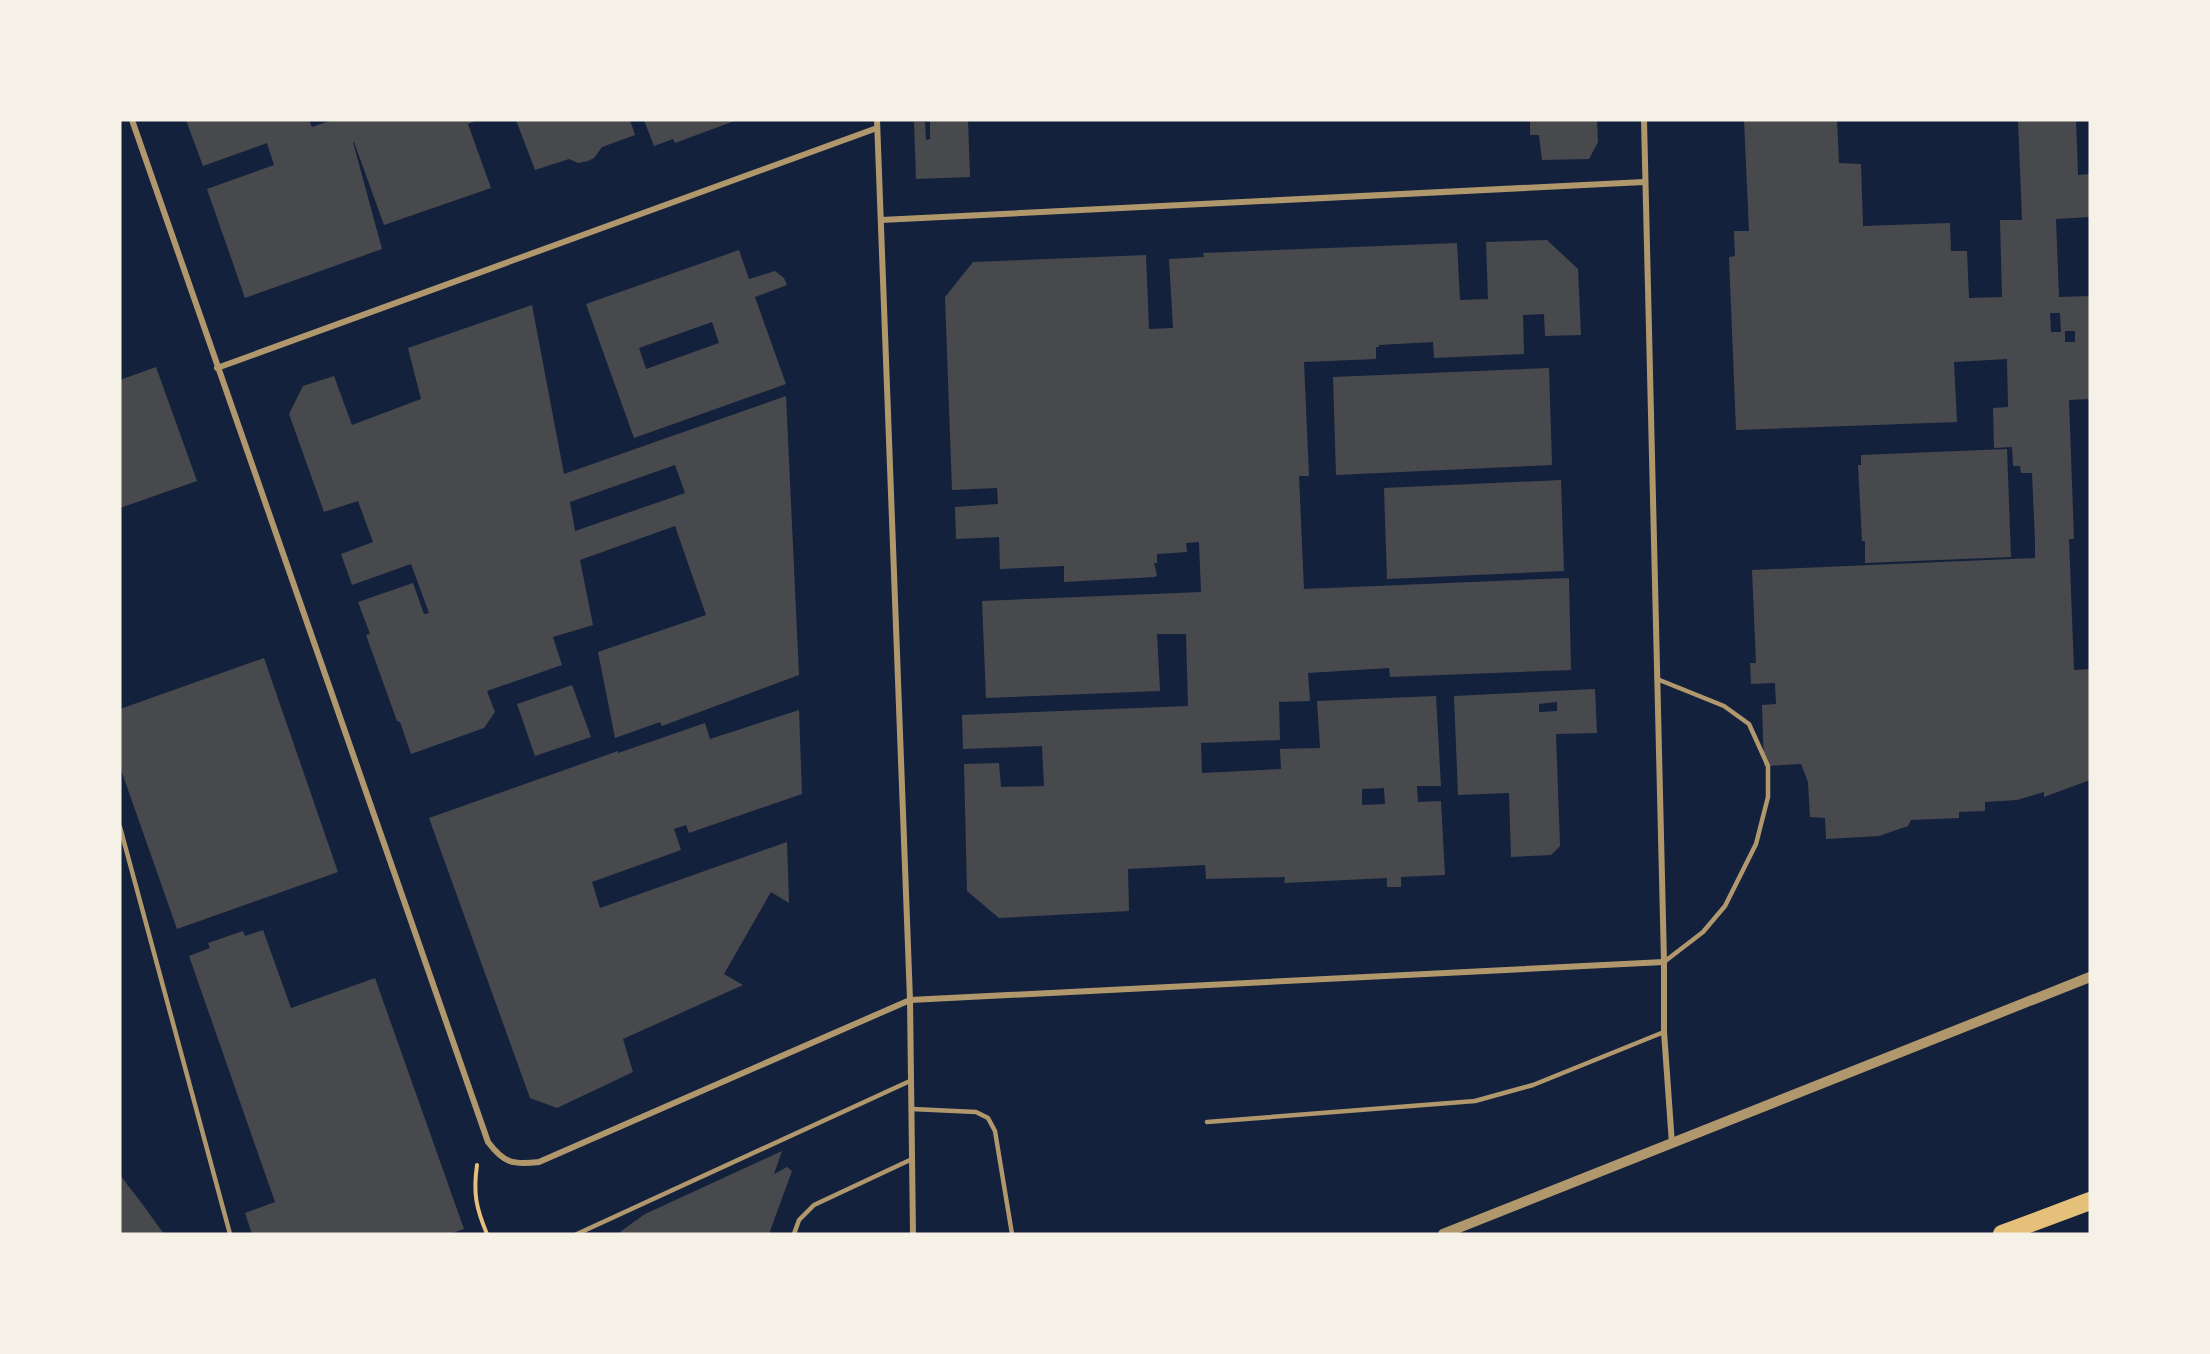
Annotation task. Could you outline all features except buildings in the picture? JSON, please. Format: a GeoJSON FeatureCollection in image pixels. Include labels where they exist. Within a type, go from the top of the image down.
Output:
{"type":"FeatureCollection","features":[{"type":"Feature","properties":{"kind":"highway"},"geometry":{"type":"LineString","coordinates":[[2002,1234],[2090,1201]]}},
{"type":"Feature","properties":{"kind":"street"},"geometry":{"type":"LineString","coordinates":[[132,120],[488,1142],[499,1157],[518,1165],[539,1162],[910,1000],[1664,962]]}},
{"type":"Feature","properties":{"kind":"street"},"geometry":{"type":"LineString","coordinates":[[877,120],[910,1000],[912,1234]]}},
{"type":"Feature","properties":{"kind":"street"},"geometry":{"type":"LineString","coordinates":[[1644,120],[1664,1032],[1672,1144]]}},
{"type":"Feature","properties":{"kind":"street"},"geometry":{"type":"LineString","coordinates":[[218,368],[877,128]]}},
{"type":"Feature","properties":{"kind":"street"},"geometry":{"type":"LineString","coordinates":[[881,220],[1644,182]]}},
{"type":"Feature","properties":{"kind":"street"},"geometry":{"type":"LineString","coordinates":[[1443,1234],[2090,977]]}},
{"type":"Feature","properties":{"kind":"lane"},"geometry":{"type":"LineString","coordinates":[[1657,680],[1724,706],[1749,724],[1768,766],[1768,797],[1756,844],[1725,906],[1703,932],[1664,962]]}},
{"type":"Feature","properties":{"kind":"lane"},"geometry":{"type":"LineString","coordinates":[[120,827],[230,1234]]}},
{"type":"Feature","properties":{"kind":"lane"},"geometry":{"type":"LineString","coordinates":[[1207,1122],[1475,1101],[1533,1084],[1664,1032]]}},
{"type":"Feature","properties":{"kind":"lane"},"geometry":{"type":"LineString","coordinates":[[578,1234],[910,1081]]}},
{"type":"Feature","properties":{"kind":"lane"},"geometry":{"type":"LineString","coordinates":[[912,1109],[976,1112],[988,1118],[995,1131],[1012,1234]]}},
{"type":"Feature","properties":{"kind":"lane"},"geometry":{"type":"LineString","coordinates":[[794,1234],[800,1220],[814,1205],[910,1160]]}},
{"type":"Feature","properties":{"kind":"path"},"geometry":{"type":"LineString","coordinates":[[487,1234],[476,1209],[474,1185],[480,1151],[488,1142]]}}]}
